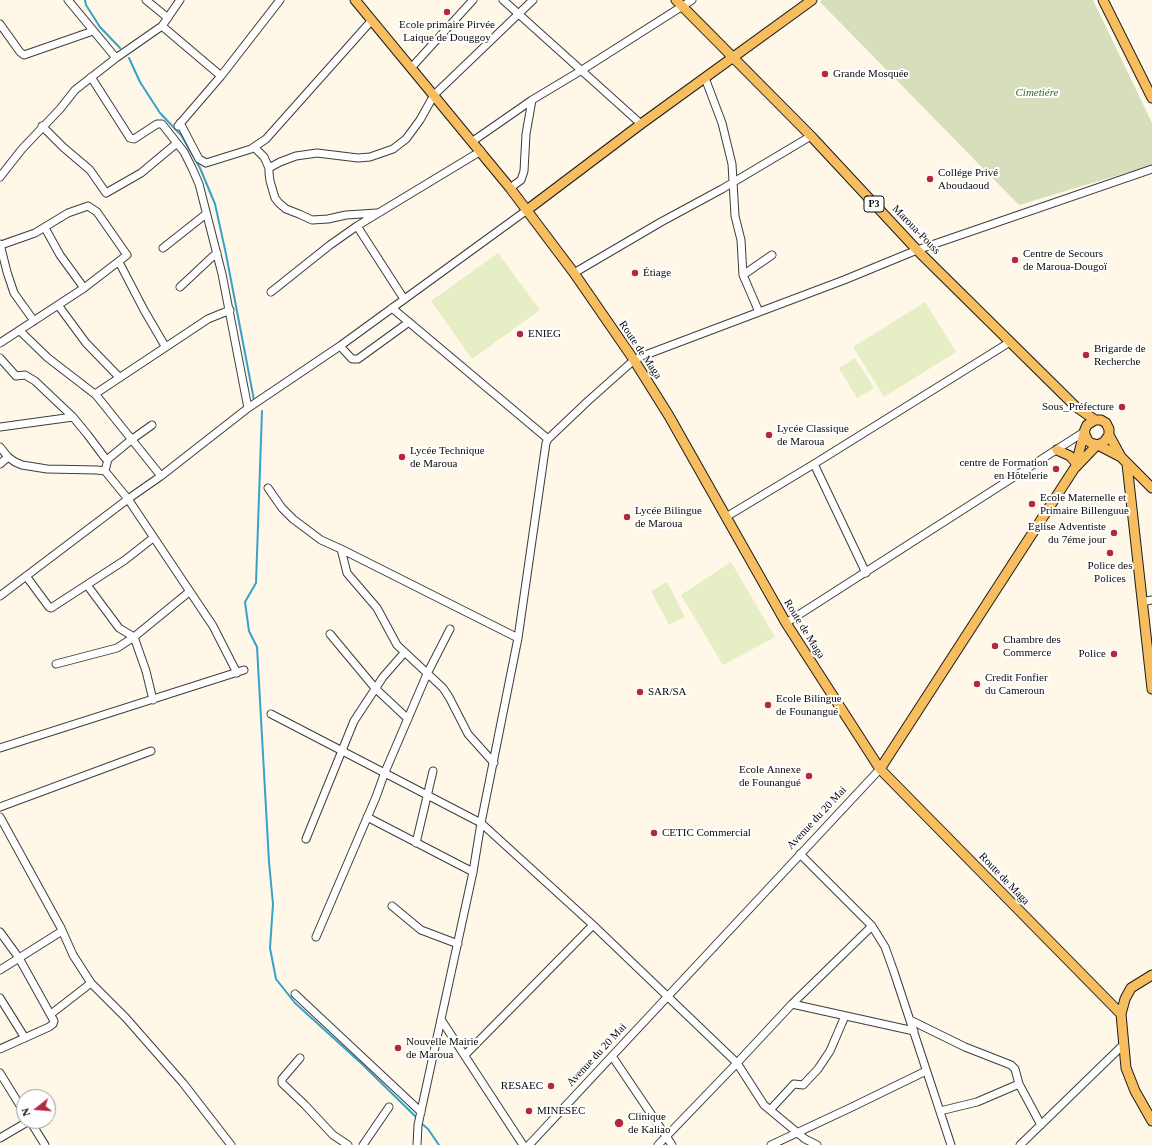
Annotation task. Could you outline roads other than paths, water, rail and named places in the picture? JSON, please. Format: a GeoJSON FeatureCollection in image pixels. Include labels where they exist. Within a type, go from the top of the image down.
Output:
{"type":"FeatureCollection","features":[{"type":"Feature","properties":{"kind":"main road","name":"Route de Maga"},"geometry":{"type":"LineString","coordinates":[[356,0],[473,141],[527,210],[574,273],[634,360],[669,416],[786,623],[880,768],[1121,1014]]}},
{"type":"Feature","properties":{"kind":"main road"},"geometry":{"type":"LineString","coordinates":[[527,210],[733,56],[812,0]]}},
{"type":"Feature","properties":{"kind":"main road"},"geometry":{"type":"LineString","coordinates":[[1103,0],[1152,98]]}},
{"type":"Feature","properties":{"kind":"main road","name":"Maroua-Pouss"},"geometry":{"type":"LineString","coordinates":[[679,3],[811,136],[917,250],[1075,406]]}},
{"type":"Feature","properties":{"kind":"main road"},"geometry":{"type":"LineString","coordinates":[[1075,406],[1095,420]]}},
{"type":"Feature","properties":{"kind":"main road"},"geometry":{"type":"LineString","coordinates":[[1075,406],[1088,441],[1124,460]]}},
{"type":"Feature","properties":{"kind":"main road"},"geometry":{"type":"LineString","coordinates":[[1075,466],[1084,431],[1089,422],[1101,420],[1106,423],[1109,435],[1124,460],[1152,488]]}},
{"type":"Feature","properties":{"kind":"main road"},"geometry":{"type":"LineString","coordinates":[[1075,466],[1098,445],[1104,442],[1109,435]]}},
{"type":"Feature","properties":{"kind":"main road"},"geometry":{"type":"LineString","coordinates":[[1057,450],[1070,456],[1075,466]]}},
{"type":"Feature","properties":{"kind":"main road"},"geometry":{"type":"LineString","coordinates":[[1124,460],[1152,689]]}},
{"type":"Feature","properties":{"kind":"main road","name":"Avenue du 20 Mai"},"geometry":{"type":"LineString","coordinates":[[880,768],[1075,466]]}},
{"type":"Feature","properties":{"kind":"main road"},"geometry":{"type":"LineString","coordinates":[[1152,975],[1132,988],[1125,999],[1121,1014],[1123,1045],[1129,1079],[1152,1121]]}},
{"type":"Feature","properties":{"kind":"street"},"geometry":{"type":"LineString","coordinates":[[68,0],[116,58]]}},
{"type":"Feature","properties":{"kind":"street"},"geometry":{"type":"LineString","coordinates":[[146,0],[168,18]]}},
{"type":"Feature","properties":{"kind":"street"},"geometry":{"type":"LineString","coordinates":[[0,177],[42,126],[60,109],[75,90],[116,58],[162,26],[180,0]]}},
{"type":"Feature","properties":{"kind":"street"},"geometry":{"type":"LineString","coordinates":[[280,0],[221,76],[179,124],[199,158],[206,163],[245,152],[266,139],[372,20]]}},
{"type":"Feature","properties":{"kind":"street"},"geometry":{"type":"LineString","coordinates":[[411,68],[473,0]]}},
{"type":"Feature","properties":{"kind":"street"},"geometry":{"type":"LineString","coordinates":[[503,0],[642,124]]}},
{"type":"Feature","properties":{"kind":"street"},"geometry":{"type":"LineString","coordinates":[[269,168],[296,156],[317,153],[358,158],[370,157],[393,149],[406,139],[420,120],[434,95],[533,0]]}},
{"type":"Feature","properties":{"kind":"street"},"geometry":{"type":"LineString","coordinates":[[473,141],[532,100],[582,70],[679,3],[692,0]]}},
{"type":"Feature","properties":{"kind":"street"},"geometry":{"type":"LineString","coordinates":[[0,24],[20,52],[24,55],[93,31]]}},
{"type":"Feature","properties":{"kind":"street"},"geometry":{"type":"LineString","coordinates":[[162,26],[221,76]]}},
{"type":"Feature","properties":{"kind":"street"},"geometry":{"type":"LineString","coordinates":[[91,77],[130,138],[134,139],[159,123],[162,124],[184,152],[192,168],[199,184],[217,253],[230,310],[239,366],[248,408]]}},
{"type":"Feature","properties":{"kind":"street"},"geometry":{"type":"LineString","coordinates":[[705,78],[723,127],[732,164],[735,216],[741,240],[743,274],[759,312]]}},
{"type":"Feature","properties":{"kind":"street"},"geometry":{"type":"LineString","coordinates":[[510,188],[521,180],[524,171],[526,134],[532,100]]}},
{"type":"Feature","properties":{"kind":"street"},"geometry":{"type":"LineString","coordinates":[[42,126],[63,147],[90,170],[106,194],[144,171],[177,144]]}},
{"type":"Feature","properties":{"kind":"street"},"geometry":{"type":"LineString","coordinates":[[574,273],[811,136]]}},
{"type":"Feature","properties":{"kind":"street"},"geometry":{"type":"LineString","coordinates":[[254,147],[264,157],[269,168],[268,173],[276,198],[286,209],[312,220],[328,219],[346,214],[378,213]]}},
{"type":"Feature","properties":{"kind":"street"},"geometry":{"type":"LineString","coordinates":[[271,292],[330,245],[357,226],[481,151]]}},
{"type":"Feature","properties":{"kind":"street"},"geometry":{"type":"LineString","coordinates":[[417,1145],[418,1125],[442,1021],[473,872],[481,823],[518,638],[548,439],[634,360],[844,280],[917,250],[1152,168]]}},
{"type":"Feature","properties":{"kind":"street"},"geometry":{"type":"LineString","coordinates":[[0,343],[34,321],[84,288],[127,255],[90,206],[81,207],[35,233],[0,245],[14,293],[34,321]]}},
{"type":"Feature","properties":{"kind":"street"},"geometry":{"type":"LineString","coordinates":[[0,596],[128,499],[161,476],[248,408],[340,346],[527,210]]}},
{"type":"Feature","properties":{"kind":"street"},"geometry":{"type":"LineString","coordinates":[[163,248],[206,214]]}},
{"type":"Feature","properties":{"kind":"street"},"geometry":{"type":"LineString","coordinates":[[357,226],[404,299]]}},
{"type":"Feature","properties":{"kind":"street"},"geometry":{"type":"LineString","coordinates":[[45,228],[60,255],[84,288]]}},
{"type":"Feature","properties":{"kind":"street"},"geometry":{"type":"LineString","coordinates":[[180,287],[217,253]]}},
{"type":"Feature","properties":{"kind":"street"},"geometry":{"type":"LineString","coordinates":[[743,274],[772,255]]}},
{"type":"Feature","properties":{"kind":"street"},"geometry":{"type":"LineString","coordinates":[[119,262],[165,346]]}},
{"type":"Feature","properties":{"kind":"street"},"geometry":{"type":"LineString","coordinates":[[58,305],[86,343],[119,377]]}},
{"type":"Feature","properties":{"kind":"street"},"geometry":{"type":"LineString","coordinates":[[392,308],[548,439]]}},
{"type":"Feature","properties":{"kind":"street"},"geometry":{"type":"LineString","coordinates":[[95,394],[165,346],[208,319],[230,310]]}},
{"type":"Feature","properties":{"kind":"street"},"geometry":{"type":"LineString","coordinates":[[340,346],[352,359],[358,359],[409,322]]}},
{"type":"Feature","properties":{"kind":"street"},"geometry":{"type":"LineString","coordinates":[[20,330],[48,358],[95,394],[161,476]]}},
{"type":"Feature","properties":{"kind":"street"},"geometry":{"type":"LineString","coordinates":[[726,518],[1010,342]]}},
{"type":"Feature","properties":{"kind":"street"},"geometry":{"type":"LineString","coordinates":[[0,358],[16,376],[25,375],[35,381],[73,417],[105,458],[108,459]]}},
{"type":"Feature","properties":{"kind":"street"},"geometry":{"type":"LineString","coordinates":[[0,427],[73,417]]}},
{"type":"Feature","properties":{"kind":"street"},"geometry":{"type":"LineString","coordinates":[[105,471],[108,459],[152,425]]}},
{"type":"Feature","properties":{"kind":"street"},"geometry":{"type":"LineString","coordinates":[[786,623],[1057,450],[1084,431]]}},
{"type":"Feature","properties":{"kind":"street"},"geometry":{"type":"LineString","coordinates":[[0,447],[8,458],[22,465],[47,469],[105,471],[128,499],[213,626],[241,672],[0,748]]}},
{"type":"Feature","properties":{"kind":"street"},"geometry":{"type":"LineString","coordinates":[[0,464],[8,458]]}},
{"type":"Feature","properties":{"kind":"street"},"geometry":{"type":"LineString","coordinates":[[814,464],[866,573]]}},
{"type":"Feature","properties":{"kind":"street"},"geometry":{"type":"LineString","coordinates":[[268,488],[282,508],[293,519],[321,540],[518,638]]}},
{"type":"Feature","properties":{"kind":"street"},"geometry":{"type":"LineString","coordinates":[[26,576],[50,608],[125,560],[153,538]]}},
{"type":"Feature","properties":{"kind":"street"},"geometry":{"type":"LineString","coordinates":[[341,549],[347,573],[381,615],[392,638],[404,653],[446,692],[468,734],[494,763]]}},
{"type":"Feature","properties":{"kind":"street"},"geometry":{"type":"LineString","coordinates":[[87,585],[119,628],[134,637],[146,671],[153,700]]}},
{"type":"Feature","properties":{"kind":"street"},"geometry":{"type":"LineString","coordinates":[[56,664],[117,648],[134,637],[189,592]]}},
{"type":"Feature","properties":{"kind":"street"},"geometry":{"type":"LineString","coordinates":[[1142,602],[1152,600]]}},
{"type":"Feature","properties":{"kind":"street"},"geometry":{"type":"LineString","coordinates":[[316,937],[427,674],[450,629]]}},
{"type":"Feature","properties":{"kind":"street"},"geometry":{"type":"LineString","coordinates":[[330,634],[376,688],[408,719]]}},
{"type":"Feature","properties":{"kind":"street"},"geometry":{"type":"LineString","coordinates":[[306,839],[354,722],[383,677],[404,653]]}},
{"type":"Feature","properties":{"kind":"street"},"geometry":{"type":"LineString","coordinates":[[270,714],[385,772],[481,823],[593,925],[737,1064],[762,1103],[805,1139],[817,1145]]}},
{"type":"Feature","properties":{"kind":"street"},"geometry":{"type":"LineString","coordinates":[[0,807],[151,751]]}},
{"type":"Feature","properties":{"kind":"street","name":"Avenue du 20 Mai"},"geometry":{"type":"LineString","coordinates":[[529,1145],[880,768]]}},
{"type":"Feature","properties":{"kind":"street"},"geometry":{"type":"LineString","coordinates":[[416,843],[433,771]]}},
{"type":"Feature","properties":{"kind":"street"},"geometry":{"type":"LineString","coordinates":[[0,817],[62,931],[73,955],[92,983],[126,1018],[183,1083],[231,1145]]}},
{"type":"Feature","properties":{"kind":"street"},"geometry":{"type":"LineString","coordinates":[[367,817],[473,872]]}},
{"type":"Feature","properties":{"kind":"street"},"geometry":{"type":"LineString","coordinates":[[800,854],[872,926],[885,947],[951,1145]]}},
{"type":"Feature","properties":{"kind":"street"},"geometry":{"type":"LineString","coordinates":[[392,906],[422,930],[458,944]]}},
{"type":"Feature","properties":{"kind":"street"},"geometry":{"type":"LineString","coordinates":[[465,1055],[593,925]]}},
{"type":"Feature","properties":{"kind":"street"},"geometry":{"type":"LineString","coordinates":[[658,1145],[737,1064],[792,1004],[872,926]]}},
{"type":"Feature","properties":{"kind":"street"},"geometry":{"type":"LineString","coordinates":[[0,970],[62,931]]}},
{"type":"Feature","properties":{"kind":"street"},"geometry":{"type":"LineString","coordinates":[[0,932],[19,958],[54,1021],[49,1027],[0,1049]]}},
{"type":"Feature","properties":{"kind":"street"},"geometry":{"type":"LineString","coordinates":[[51,1014],[92,983]]}},
{"type":"Feature","properties":{"kind":"street"},"geometry":{"type":"LineString","coordinates":[[295,994],[421,1114]]}},
{"type":"Feature","properties":{"kind":"street"},"geometry":{"type":"LineString","coordinates":[[0,998],[25,1038]]}},
{"type":"Feature","properties":{"kind":"street"},"geometry":{"type":"LineString","coordinates":[[792,1004],[914,1031]]}},
{"type":"Feature","properties":{"kind":"street"},"geometry":{"type":"LineString","coordinates":[[770,1110],[794,1084],[802,1085],[818,1069],[830,1051],[844,1016]]}},
{"type":"Feature","properties":{"kind":"street"},"geometry":{"type":"LineString","coordinates":[[910,1020],[965,1047],[1011,1065],[1015,1069],[1019,1084],[1041,1125]]}},
{"type":"Feature","properties":{"kind":"street"},"geometry":{"type":"LineString","coordinates":[[442,1021],[523,1145]]}},
{"type":"Feature","properties":{"kind":"street"},"geometry":{"type":"LineString","coordinates":[[1020,1145],[1123,1045]]}},
{"type":"Feature","properties":{"kind":"street"},"geometry":{"type":"LineString","coordinates":[[612,1056],[672,1145]]}},
{"type":"Feature","properties":{"kind":"street"},"geometry":{"type":"LineString","coordinates":[[300,1058],[282,1079],[282,1083],[306,1105],[333,1135],[348,1145]]}},
{"type":"Feature","properties":{"kind":"street"},"geometry":{"type":"LineString","coordinates":[[771,1145],[926,1071]]}},
{"type":"Feature","properties":{"kind":"street"},"geometry":{"type":"LineString","coordinates":[[0,1073],[16,1099]]}},
{"type":"Feature","properties":{"kind":"street"},"geometry":{"type":"LineString","coordinates":[[940,1111],[977,1102],[1019,1084]]}},
{"type":"Feature","properties":{"kind":"street"},"geometry":{"type":"LineString","coordinates":[[363,1145],[389,1107]]}},
{"type":"Feature","properties":{"kind":"street"},"geometry":{"type":"LineString","coordinates":[[0,1138],[16,1129]]}},
{"type":"Feature","properties":{"kind":"street"},"geometry":{"type":"LineString","coordinates":[[35,1129],[45,1145]]}},
{"type":"Feature","properties":{"kind":"waterway"},"geometry":{"type":"LineString","coordinates":[[85,0],[86,5],[100,27],[120,48]]}},
{"type":"Feature","properties":{"kind":"waterway"},"geometry":{"type":"LineString","coordinates":[[129,58],[140,82],[160,113],[181,135],[200,168],[215,204],[254,400]]}},
{"type":"Feature","properties":{"kind":"waterway"},"geometry":{"type":"LineString","coordinates":[[262,411],[256,583],[245,602],[249,631],[257,647],[269,862],[273,904],[270,948],[276,979],[295,1003],[362,1064],[417,1118]]}},
{"type":"Feature","properties":{"kind":"waterway"},"geometry":{"type":"LineString","coordinates":[[421,1123],[428,1129],[439,1145]]}},
{"type":"Feature","properties":{"kind":"place","name":"Ecole primaire Pirvée Laique de Douggoy"},"geometry":{"type":"Point","coordinates":[447,12]}},
{"type":"Feature","properties":{"kind":"place","name":"Grande Mosquée"},"geometry":{"type":"Point","coordinates":[825,74]}},
{"type":"Feature","properties":{"kind":"place","name":"Collége Privé Aboudaoud"},"geometry":{"type":"Point","coordinates":[930,179]}},
{"type":"Feature","properties":{"kind":"place","name":"Centre de Secours de Maroua-Dougoï"},"geometry":{"type":"Point","coordinates":[1015,260]}},
{"type":"Feature","properties":{"kind":"place","name":"Étiage"},"geometry":{"type":"Point","coordinates":[635,273]}},
{"type":"Feature","properties":{"kind":"place","name":"ENIEG"},"geometry":{"type":"Point","coordinates":[520,334]}},
{"type":"Feature","properties":{"kind":"place","name":"Brigarde de Recherche"},"geometry":{"type":"Point","coordinates":[1086,355]}},
{"type":"Feature","properties":{"kind":"place","name":"Sous_Préfecture"},"geometry":{"type":"Point","coordinates":[1122,407]}},
{"type":"Feature","properties":{"kind":"place","name":"Lycée Classique de Maroua"},"geometry":{"type":"Point","coordinates":[769,435]}},
{"type":"Feature","properties":{"kind":"place","name":"Lycée Technique de Maroua"},"geometry":{"type":"Point","coordinates":[402,457]}},
{"type":"Feature","properties":{"kind":"place","name":"centre de Formation en Hôtelerie"},"geometry":{"type":"Point","coordinates":[1056,469]}},
{"type":"Feature","properties":{"kind":"place","name":"Ecole Maternelle et Primaire Billenguue"},"geometry":{"type":"Point","coordinates":[1032,504]}},
{"type":"Feature","properties":{"kind":"place","name":"Lycée Bilingue de Maroua"},"geometry":{"type":"Point","coordinates":[627,517]}},
{"type":"Feature","properties":{"kind":"place","name":"Eglise Adventiste du 7éme jour"},"geometry":{"type":"Point","coordinates":[1114,533]}},
{"type":"Feature","properties":{"kind":"place","name":"Police des Polices"},"geometry":{"type":"Point","coordinates":[1110,553]}},
{"type":"Feature","properties":{"kind":"place","name":"Chambre des Commerce"},"geometry":{"type":"Point","coordinates":[995,646]}},
{"type":"Feature","properties":{"kind":"place","name":"Police"},"geometry":{"type":"Point","coordinates":[1114,654]}},
{"type":"Feature","properties":{"kind":"place","name":"Credit Fonfier du Cameroun"},"geometry":{"type":"Point","coordinates":[977,684]}},
{"type":"Feature","properties":{"kind":"place","name":"SAR/SA"},"geometry":{"type":"Point","coordinates":[640,692]}},
{"type":"Feature","properties":{"kind":"place","name":"Ecole Bilingue de Founangué"},"geometry":{"type":"Point","coordinates":[768,705]}},
{"type":"Feature","properties":{"kind":"place","name":"Ecole Annexe de Founangué"},"geometry":{"type":"Point","coordinates":[809,776]}},
{"type":"Feature","properties":{"kind":"place","name":"CETIC Commercial"},"geometry":{"type":"Point","coordinates":[654,833]}},
{"type":"Feature","properties":{"kind":"place","name":"Nouvelle Mairie de Maroua"},"geometry":{"type":"Point","coordinates":[398,1048]}},
{"type":"Feature","properties":{"kind":"place","name":"RESAEC"},"geometry":{"type":"Point","coordinates":[551,1086]}},
{"type":"Feature","properties":{"kind":"place","name":"MINESEC"},"geometry":{"type":"Point","coordinates":[529,1111]}},
{"type":"Feature","properties":{"kind":"place","name":"Clinique de Kaliao"},"geometry":{"type":"Point","coordinates":[619,1123]}},
{"type":"Feature","properties":{"kind":"park label","name":"Cimetiére"},"geometry":{"type":"Point","coordinates":[1037,93]}}]}
